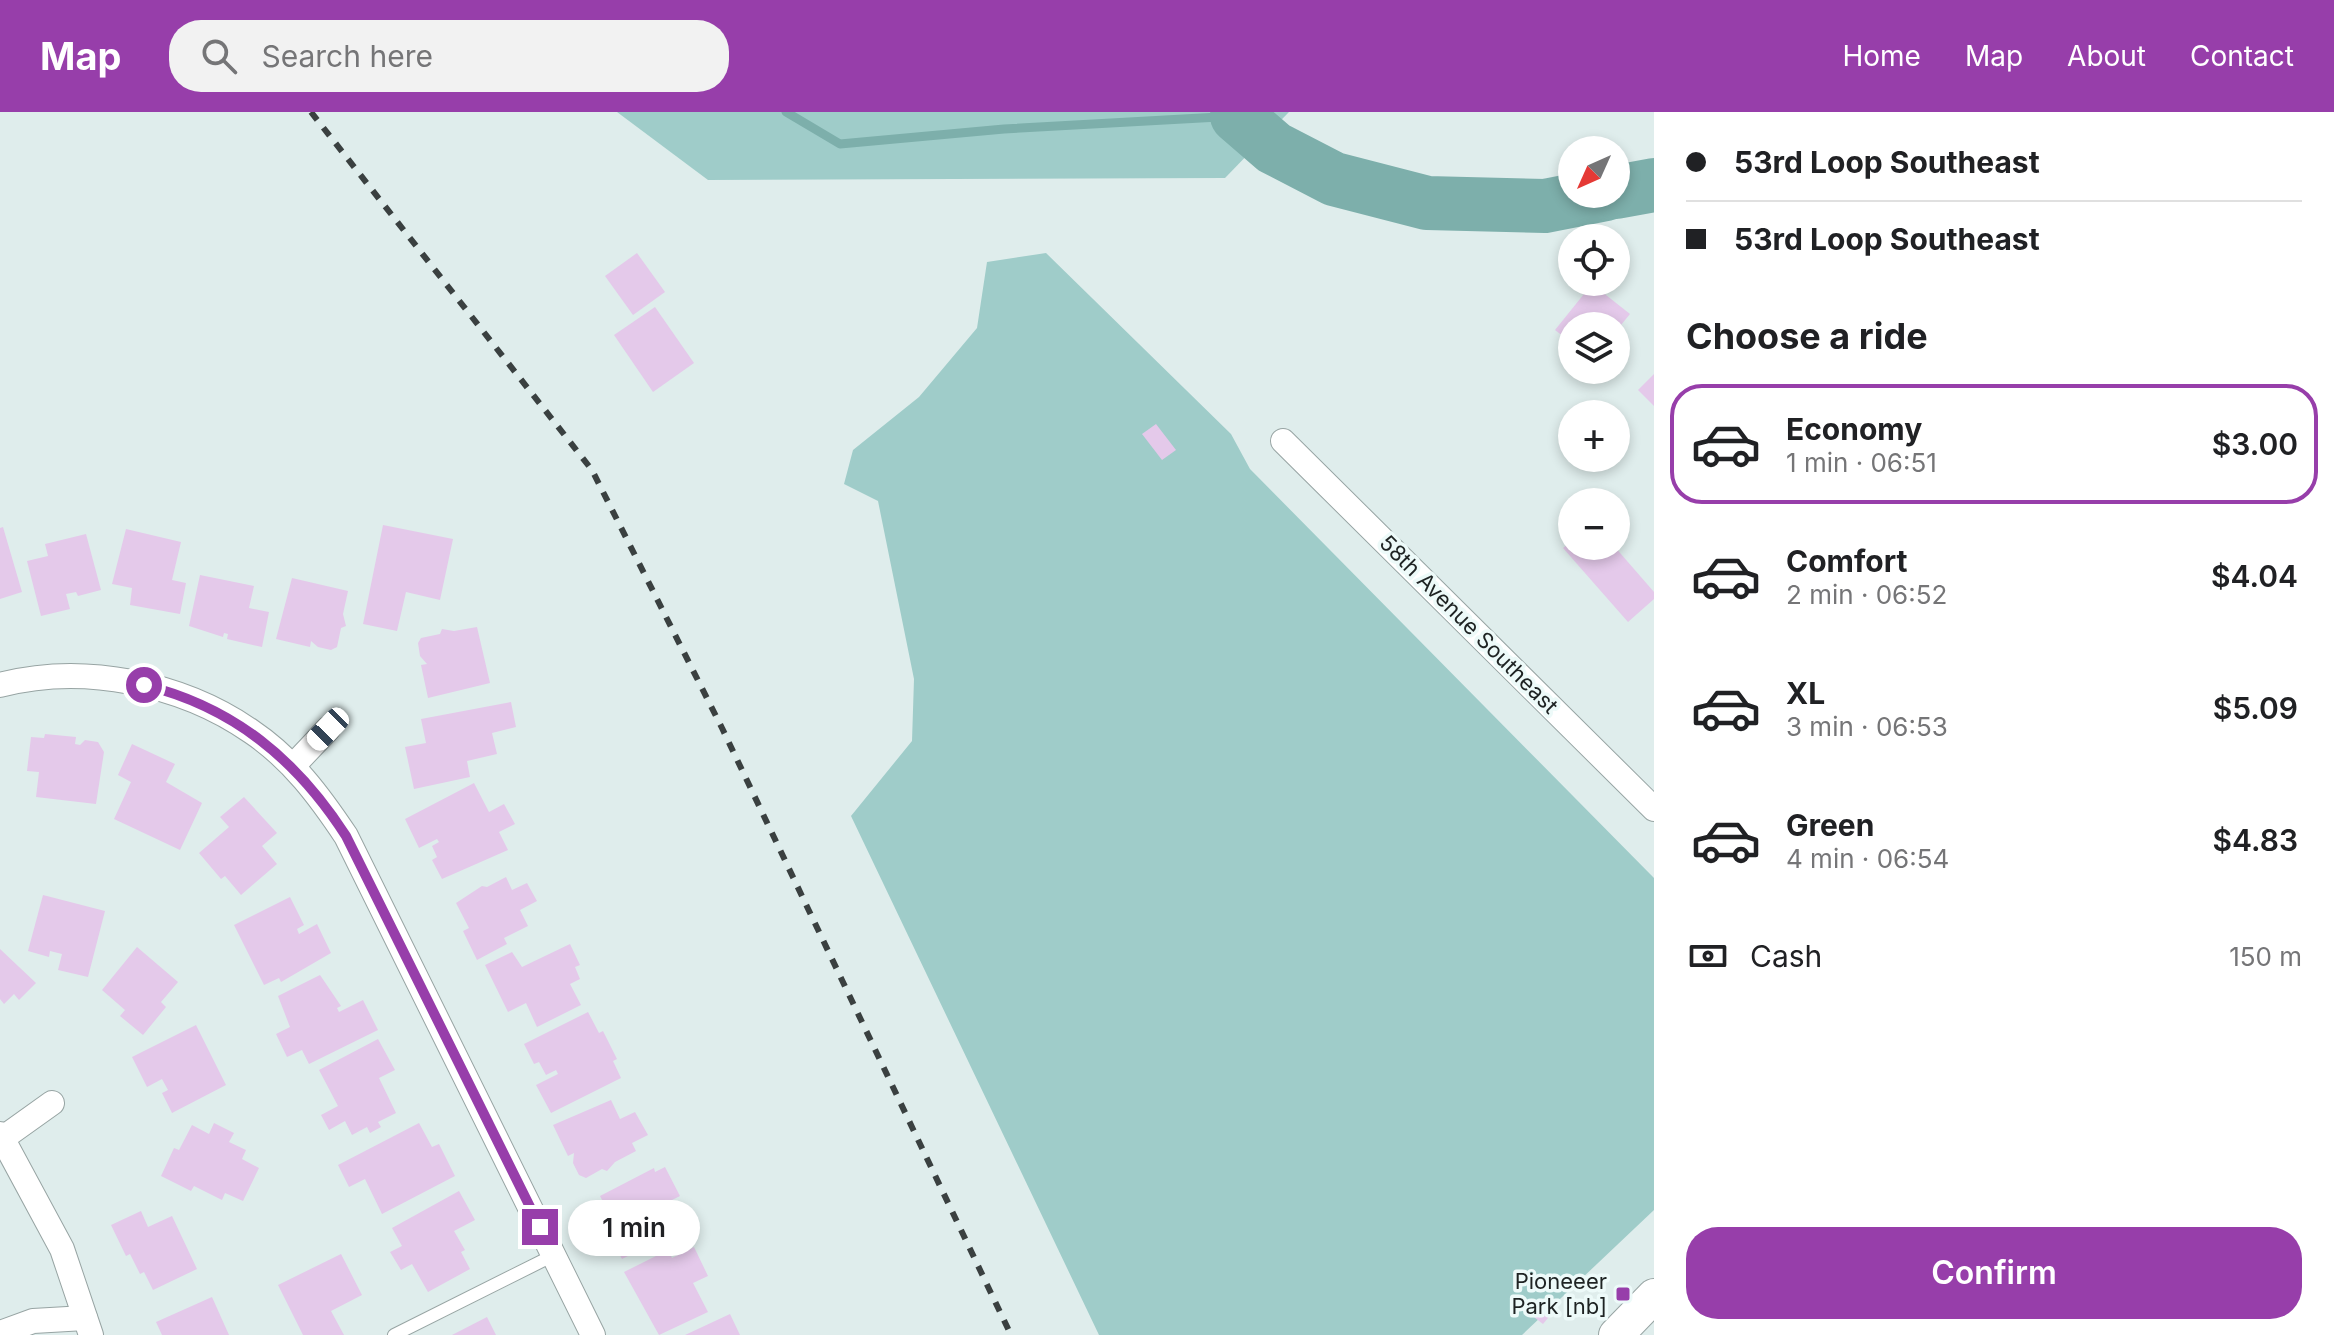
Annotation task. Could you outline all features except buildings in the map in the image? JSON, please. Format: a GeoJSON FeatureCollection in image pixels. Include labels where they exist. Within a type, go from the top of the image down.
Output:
{"type":"FeatureCollection","features":[{"type":"Feature","properties":{"kind":"street","name":"58th Avenue Southeast"},"geometry":{"type":"LineString","coordinates":[[1283,441],[1654,809]]}},
{"type":"Feature","properties":{"kind":"street"},"geometry":{"type":"LineString","coordinates":[[0,685],[20,680],[69,677],[120,680],[168,691],[252,731],[293,766],[322,798],[346,836],[593,1335]]}},
{"type":"Feature","properties":{"kind":"street"},"geometry":{"type":"LineString","coordinates":[[293,766],[328,729]]}},
{"type":"Feature","properties":{"kind":"street"},"geometry":{"type":"LineString","coordinates":[[52,1103],[2,1136],[62,1249],[88,1326]]}},
{"type":"Feature","properties":{"kind":"street"},"geometry":{"type":"LineString","coordinates":[[1616,1335],[1654,1296]]}},
{"type":"Feature","properties":{"kind":"street"},"geometry":{"type":"LineString","coordinates":[[0,1333],[33,1321],[88,1326]]}},
{"type":"Feature","properties":{"kind":"street"},"geometry":{"type":"LineString","coordinates":[[67,1335],[88,1326]]}},
{"type":"Feature","properties":{"kind":"lane"},"geometry":{"type":"LineString","coordinates":[[394,1335],[554,1255]]}},
{"type":"Feature","properties":{"kind":"shaded area"},"geometry":{"type":"Polygon","coordinates":[[[617,112],[1289,112],[1225,178],[708,180],[617,112]]]}},
{"type":"Feature","properties":{"kind":"shaded area"},"geometry":{"type":"Polygon","coordinates":[[[1046,253],[1231,434],[1250,469],[1654,878],[1654,1210],[1522,1335],[1099,1335],[851,816],[912,741],[914,679],[878,501],[844,484],[853,450],[919,397],[977,328],[987,262],[1046,253]]]}},
{"type":"Feature","properties":{"kind":"waterway"},"geometry":{"type":"LineString","coordinates":[[786,112],[840,144],[1004,129],[1237,116]]}},
{"type":"Feature","properties":{"kind":"waterway"},"geometry":{"type":"LineString","coordinates":[[1240,112],[1237,116],[1274,148],[1334,179],[1427,203],[1545,206],[1558,203]]}},
{"type":"Feature","properties":{"kind":"waterway"},"geometry":{"type":"LineString","coordinates":[[1630,189],[1654,185]]}},
{"type":"Feature","properties":{"kind":"railway"},"geometry":{"type":"LineString","coordinates":[[311,112],[592,470],[722,728],[1011,1335]]}},
{"type":"Feature","properties":{"kind":"place","name":"Pioneeer Park [nb]"},"geometry":{"type":"Point","coordinates":[1623,1294]}},
{"type":"Feature","properties":{"kind":"route"},"geometry":{"type":"LineString","coordinates":[[144,685],[168,691],[252,731],[293,766],[322,798],[346,836],[540,1227]]}}]}
